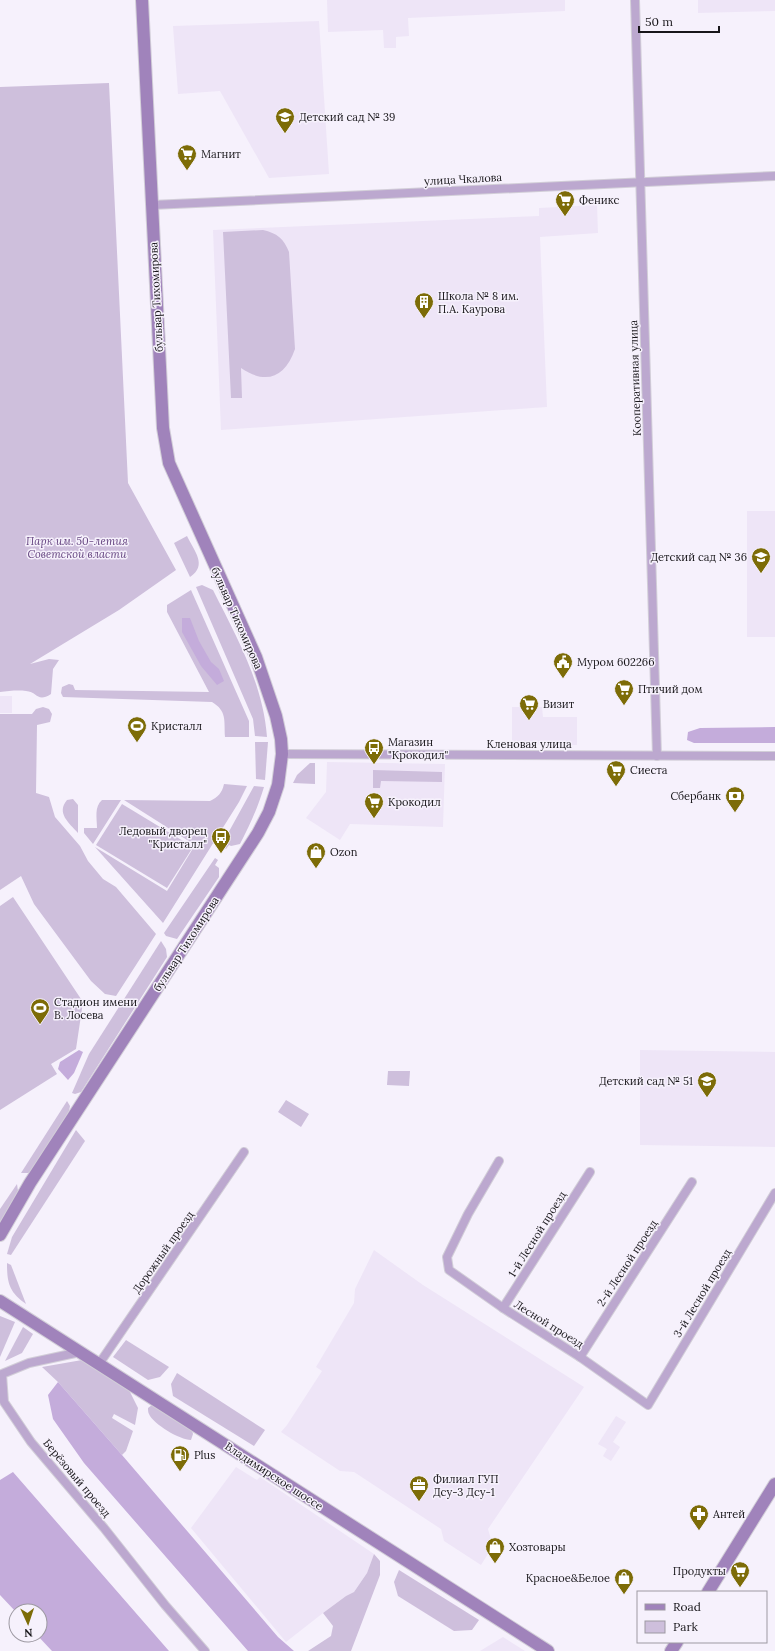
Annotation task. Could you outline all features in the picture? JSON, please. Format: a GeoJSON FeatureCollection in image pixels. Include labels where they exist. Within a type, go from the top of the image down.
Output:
{"type":"FeatureCollection","features":[{"type":"Feature","properties":{"kind":"street","name":"бульвар Тихомирова"},"geometry":{"type":"LineString","coordinates":[[0,1235],[30,1183],[258,833],[274,799],[278,785],[282,754],[281,739],[276,716],[256,657],[169,463],[163,428],[142,0]]}},
{"type":"Feature","properties":{"kind":"street","name":"Кооперативная улица"},"geometry":{"type":"LineString","coordinates":[[635,0],[657,756]]}},
{"type":"Feature","properties":{"kind":"street","name":"улица Чкалова"},"geometry":{"type":"LineString","coordinates":[[152,205],[641,181],[775,176]]}},
{"type":"Feature","properties":{"kind":"street","name":"Кленовая улица"},"geometry":{"type":"LineString","coordinates":[[282,754],[775,756]]}},
{"type":"Feature","properties":{"kind":"street","name":"Дорожный проезд"},"geometry":{"type":"LineString","coordinates":[[99,1364],[244,1152]]}},
{"type":"Feature","properties":{"kind":"street","name":"Лесной проезд"},"geometry":{"type":"LineString","coordinates":[[499,1161],[468,1214],[447,1257],[449,1270],[503,1308],[580,1357],[648,1405]]}},
{"type":"Feature","properties":{"kind":"street","name":"1-й Лесной проезд"},"geometry":{"type":"LineString","coordinates":[[503,1308],[590,1172]]}},
{"type":"Feature","properties":{"kind":"street","name":"2-й Лесной проезд"},"geometry":{"type":"LineString","coordinates":[[580,1357],[692,1182]]}},
{"type":"Feature","properties":{"kind":"street","name":"3-й Лесной проезд"},"geometry":{"type":"LineString","coordinates":[[648,1405],[775,1193]]}},
{"type":"Feature","properties":{"kind":"street","name":"Владимирское шоссе"},"geometry":{"type":"LineString","coordinates":[[0,1301],[548,1651]]}},
{"type":"Feature","properties":{"kind":"street","name":"Берёзовый проезд"},"geometry":{"type":"LineString","coordinates":[[80,1352],[29,1363],[2,1374],[4,1402],[31,1442],[104,1528],[164,1605],[205,1651]]}},
{"type":"Feature","properties":{"kind":"street"},"geometry":{"type":"LineString","coordinates":[[709,1591],[775,1484]]}},
{"type":"Feature","properties":{"kind":"shaded area"},"geometry":{"type":"Polygon","coordinates":[[[327,0],[565,0],[565,11],[408,18],[409,36],[396,37],[396,48],[384,48],[383,30],[328,32],[327,0]]]}},
{"type":"Feature","properties":{"kind":"shaded area"},"geometry":{"type":"Polygon","coordinates":[[[698,0],[775,0],[775,11],[698,13],[698,0]]]}},
{"type":"Feature","properties":{"kind":"shaded area","name":"Детский сад № 39"},"geometry":{"type":"Polygon","coordinates":[[[319,21],[329,174],[269,178],[220,91],[178,94],[173,26],[319,21]]]}},
{"type":"Feature","properties":{"kind":"shaded area"},"geometry":{"type":"Polygon","coordinates":[[[597,205],[598,233],[540,237],[547,407],[221,430],[213,230],[539,216],[539,208],[597,205]]]}},
{"type":"Feature","properties":{"kind":"shaded area","name":"Детский сад № 36"},"geometry":{"type":"Polygon","coordinates":[[[747,511],[775,511],[775,637],[747,637],[747,511]]]}},
{"type":"Feature","properties":{"kind":"shaded area"},"geometry":{"type":"Polygon","coordinates":[[[182,618],[190,618],[199,641],[211,662],[219,669],[224,681],[217,685],[201,666],[182,632],[182,618]]]}},
{"type":"Feature","properties":{"kind":"shaded area"},"geometry":{"type":"Polygon","coordinates":[[[0,696],[12,696],[12,713],[0,713],[0,696]]]}},
{"type":"Feature","properties":{"kind":"shaded area"},"geometry":{"type":"Polygon","coordinates":[[[512,707],[542,707],[543,717],[577,717],[577,745],[512,744],[512,707]]]}},
{"type":"Feature","properties":{"kind":"shaded area"},"geometry":{"type":"Polygon","coordinates":[[[775,727],[775,743],[694,743],[687,740],[688,732],[700,728],[775,727]]]}},
{"type":"Feature","properties":{"kind":"shaded area"},"geometry":{"type":"Polygon","coordinates":[[[327,762],[445,764],[443,827],[350,824],[340,840],[306,818],[326,792],[327,762]]]}},
{"type":"Feature","properties":{"kind":"shaded area"},"geometry":{"type":"Polygon","coordinates":[[[79,1050],[83,1052],[74,1073],[68,1080],[58,1069],[60,1062],[79,1050]]]}},
{"type":"Feature","properties":{"kind":"shaded area","name":"Детский сад № 51"},"geometry":{"type":"Polygon","coordinates":[[[640,1050],[775,1052],[775,1147],[640,1145],[640,1050]]]}},
{"type":"Feature","properties":{"kind":"shaded area"},"geometry":{"type":"Polygon","coordinates":[[[374,1250],[423,1285],[584,1387],[488,1529],[493,1546],[481,1565],[444,1541],[441,1529],[354,1472],[340,1471],[281,1432],[322,1371],[316,1367],[354,1303],[355,1289],[374,1250]]]}},
{"type":"Feature","properties":{"kind":"shaded area"},"geometry":{"type":"Polygon","coordinates":[[[58,1382],[278,1637],[294,1651],[248,1651],[84,1463],[53,1419],[48,1395],[58,1382]]]}},
{"type":"Feature","properties":{"kind":"shaded area"},"geometry":{"type":"Polygon","coordinates":[[[616,1416],[626,1422],[613,1442],[620,1447],[611,1461],[603,1456],[607,1449],[598,1444],[616,1416]]]}},
{"type":"Feature","properties":{"kind":"shaded area"},"geometry":{"type":"Polygon","coordinates":[[[236,1467],[257,1480],[260,1477],[374,1554],[367,1573],[354,1592],[346,1596],[286,1642],[191,1528],[236,1467]]]}},
{"type":"Feature","properties":{"kind":"shaded area"},"geometry":{"type":"Polygon","coordinates":[[[13,1472],[169,1651],[52,1651],[44,1643],[48,1643],[48,1603],[8,1604],[0,1595],[0,1480],[13,1472]]]}},
{"type":"Feature","properties":{"kind":"shaded area"},"geometry":{"type":"Polygon","coordinates":[[[503,1637],[525,1651],[480,1651],[503,1637]]]}},
{"type":"Feature","properties":{"kind":"green space","name":"Парк им. 50-летия Советской власти"},"geometry":{"type":"Polygon","coordinates":[[[109,83],[128,483],[176,570],[119,610],[30,664],[49,659],[59,660],[53,669],[51,694],[40,697],[26,691],[0,692],[0,87],[109,83]]]}},
{"type":"Feature","properties":{"kind":"green space"},"geometry":{"type":"Polygon","coordinates":[[[263,230],[279,237],[289,252],[295,349],[286,367],[274,376],[259,376],[241,368],[242,398],[231,398],[223,232],[263,230]]]}},
{"type":"Feature","properties":{"kind":"green space"},"geometry":{"type":"Polygon","coordinates":[[[187,536],[196,552],[199,563],[198,568],[190,577],[174,543],[187,536]]]}},
{"type":"Feature","properties":{"kind":"green space"},"geometry":{"type":"Polygon","coordinates":[[[202,585],[213,590],[247,660],[260,698],[267,737],[255,736],[253,719],[196,587],[202,585]]]}},
{"type":"Feature","properties":{"kind":"green space"},"geometry":{"type":"Polygon","coordinates":[[[191,590],[249,721],[249,737],[225,737],[224,716],[217,705],[212,702],[63,697],[61,693],[62,687],[69,684],[73,685],[75,690],[209,692],[167,612],[167,605],[191,590]]]}},
{"type":"Feature","properties":{"kind":"green space"},"geometry":{"type":"Polygon","coordinates":[[[43,707],[49,709],[52,714],[50,722],[37,725],[36,793],[49,797],[55,817],[80,846],[88,861],[103,879],[116,887],[156,934],[116,996],[105,994],[91,981],[34,904],[21,876],[0,890],[0,714],[32,714],[36,709],[43,707]]]}},
{"type":"Feature","properties":{"kind":"green space"},"geometry":{"type":"Polygon","coordinates":[[[255,742],[268,742],[265,780],[256,779],[255,742]]]}},
{"type":"Feature","properties":{"kind":"green space"},"geometry":{"type":"Polygon","coordinates":[[[310,763],[315,763],[315,784],[293,783],[297,775],[310,763]]]}},
{"type":"Feature","properties":{"kind":"green space"},"geometry":{"type":"Polygon","coordinates":[[[373,770],[442,772],[442,782],[381,781],[380,788],[373,788],[373,770]]]}},
{"type":"Feature","properties":{"kind":"green space"},"geometry":{"type":"Polygon","coordinates":[[[224,784],[247,786],[239,802],[163,923],[95,847],[167,891],[195,845],[124,800],[210,801],[219,794],[224,784]]]}},
{"type":"Feature","properties":{"kind":"green space"},"geometry":{"type":"Polygon","coordinates":[[[254,786],[264,787],[250,823],[240,844],[229,845],[226,849],[221,846],[254,786]]]}},
{"type":"Feature","properties":{"kind":"green space"},"geometry":{"type":"Polygon","coordinates":[[[73,799],[78,805],[78,833],[63,814],[64,805],[67,800],[73,799]]]}},
{"type":"Feature","properties":{"kind":"green space"},"geometry":{"type":"Polygon","coordinates":[[[102,800],[121,800],[93,844],[84,833],[84,828],[97,828],[97,809],[102,800]]]}},
{"type":"Feature","properties":{"kind":"green space"},"geometry":{"type":"Polygon","coordinates":[[[122,804],[193,847],[167,888],[96,845],[122,804]]]}},
{"type":"Feature","properties":{"kind":"green space"},"geometry":{"type":"Polygon","coordinates":[[[215,858],[218,860],[215,865],[219,868],[219,877],[177,939],[166,936],[164,933],[215,858]]]}},
{"type":"Feature","properties":{"kind":"green space","name":"Стадион имени В. Лосева"},"geometry":{"type":"Polygon","coordinates":[[[13,897],[83,1002],[76,1049],[51,1064],[57,1074],[0,1110],[0,906],[13,897]]]}},
{"type":"Feature","properties":{"kind":"green space"},"geometry":{"type":"Polygon","coordinates":[[[161,941],[166,949],[167,957],[81,1092],[75,1094],[72,1093],[89,1054],[161,941]]]}},
{"type":"Feature","properties":{"kind":"green space"},"geometry":{"type":"Polygon","coordinates":[[[388,1071],[410,1071],[409,1086],[387,1085],[388,1071]]]}},
{"type":"Feature","properties":{"kind":"green space"},"geometry":{"type":"Polygon","coordinates":[[[286,1100],[309,1114],[301,1127],[278,1112],[286,1100]]]}},
{"type":"Feature","properties":{"kind":"green space"},"geometry":{"type":"Polygon","coordinates":[[[67,1101],[70,1106],[69,1111],[32,1171],[28,1173],[21,1173],[67,1101]]]}},
{"type":"Feature","properties":{"kind":"green space"},"geometry":{"type":"Polygon","coordinates":[[[76,1130],[85,1141],[11,1255],[7,1254],[12,1237],[76,1130]]]}},
{"type":"Feature","properties":{"kind":"green space"},"geometry":{"type":"Polygon","coordinates":[[[17,1184],[18,1191],[0,1222],[0,1209],[17,1184]]]}},
{"type":"Feature","properties":{"kind":"green space"},"geometry":{"type":"Polygon","coordinates":[[[7,1263],[11,1265],[26,1304],[20,1300],[10,1286],[7,1263]]]}},
{"type":"Feature","properties":{"kind":"green space"},"geometry":{"type":"Polygon","coordinates":[[[0,1316],[15,1322],[0,1357],[0,1316]]]}},
{"type":"Feature","properties":{"kind":"green space"},"geometry":{"type":"Polygon","coordinates":[[[23,1327],[33,1334],[22,1353],[5,1361],[23,1327]]]}},
{"type":"Feature","properties":{"kind":"green space"},"geometry":{"type":"Polygon","coordinates":[[[126,1340],[169,1367],[160,1377],[148,1380],[113,1357],[126,1340]]]}},
{"type":"Feature","properties":{"kind":"green space"},"geometry":{"type":"Polygon","coordinates":[[[82,1360],[128,1388],[138,1408],[135,1425],[114,1414],[112,1418],[133,1431],[126,1451],[122,1455],[58,1382],[42,1367],[82,1360]]]}},
{"type":"Feature","properties":{"kind":"green space"},"geometry":{"type":"Polygon","coordinates":[[[177,1373],[265,1430],[254,1446],[173,1396],[171,1384],[177,1373]]]}},
{"type":"Feature","properties":{"kind":"green space"},"geometry":{"type":"Polygon","coordinates":[[[152,1405],[192,1430],[193,1434],[191,1440],[180,1437],[161,1427],[148,1413],[148,1408],[152,1405]]]}},
{"type":"Feature","properties":{"kind":"green space"},"geometry":{"type":"Polygon","coordinates":[[[374,1554],[380,1561],[380,1575],[351,1651],[308,1651],[331,1636],[333,1626],[323,1613],[354,1592],[367,1573],[374,1554]]]}},
{"type":"Feature","properties":{"kind":"green space"},"geometry":{"type":"Polygon","coordinates":[[[399,1570],[479,1620],[472,1630],[454,1631],[398,1596],[394,1582],[399,1570]]]}},
{"type":"Feature","properties":{"kind":"place","name":"Детский сад № 39"},"geometry":{"type":"Point","coordinates":[285,134]}},
{"type":"Feature","properties":{"kind":"place","name":"Магнит"},"geometry":{"type":"Point","coordinates":[187,171]}},
{"type":"Feature","properties":{"kind":"place","name":"Феникс"},"geometry":{"type":"Point","coordinates":[565,217]}},
{"type":"Feature","properties":{"kind":"place","name":"Школа № 8 им. П.А. Каурова"},"geometry":{"type":"Point","coordinates":[424,319]}},
{"type":"Feature","properties":{"kind":"place","name":"Детский сад № 36"},"geometry":{"type":"Point","coordinates":[761,574]}},
{"type":"Feature","properties":{"kind":"place","name":"Муром 602266"},"geometry":{"type":"Point","coordinates":[563,679]}},
{"type":"Feature","properties":{"kind":"place","name":"Птичий дом"},"geometry":{"type":"Point","coordinates":[624,706]}},
{"type":"Feature","properties":{"kind":"place","name":"Визит"},"geometry":{"type":"Point","coordinates":[529,721]}},
{"type":"Feature","properties":{"kind":"place","name":"Кристалл"},"geometry":{"type":"Point","coordinates":[137,743]}},
{"type":"Feature","properties":{"kind":"place","name":"Магазин \"Крокодил\""},"geometry":{"type":"Point","coordinates":[374,765]}},
{"type":"Feature","properties":{"kind":"place","name":"Сиеста"},"geometry":{"type":"Point","coordinates":[616,787]}},
{"type":"Feature","properties":{"kind":"place","name":"Сбербанк"},"geometry":{"type":"Point","coordinates":[735,813]}},
{"type":"Feature","properties":{"kind":"place","name":"Крокодил"},"geometry":{"type":"Point","coordinates":[374,819]}},
{"type":"Feature","properties":{"kind":"place","name":"Ледовый дворец \"Кристалл\""},"geometry":{"type":"Point","coordinates":[221,854]}},
{"type":"Feature","properties":{"kind":"place","name":"Ozon"},"geometry":{"type":"Point","coordinates":[316,869]}},
{"type":"Feature","properties":{"kind":"place","name":"Стадион имени В. Лосева"},"geometry":{"type":"Point","coordinates":[40,1025]}},
{"type":"Feature","properties":{"kind":"place","name":"Детский сад № 51"},"geometry":{"type":"Point","coordinates":[707,1098]}},
{"type":"Feature","properties":{"kind":"place","name":"Plus"},"geometry":{"type":"Point","coordinates":[180,1472]}},
{"type":"Feature","properties":{"kind":"place","name":"Филиал ГУП Дсу-3 Дсу-1"},"geometry":{"type":"Point","coordinates":[419,1502]}},
{"type":"Feature","properties":{"kind":"place","name":"Антей"},"geometry":{"type":"Point","coordinates":[699,1531]}},
{"type":"Feature","properties":{"kind":"place","name":"Хозтовары"},"geometry":{"type":"Point","coordinates":[495,1564]}},
{"type":"Feature","properties":{"kind":"place","name":"Продукты"},"geometry":{"type":"Point","coordinates":[740,1588]}},
{"type":"Feature","properties":{"kind":"place","name":"Красное&Белое"},"geometry":{"type":"Point","coordinates":[624,1595]}}]}
